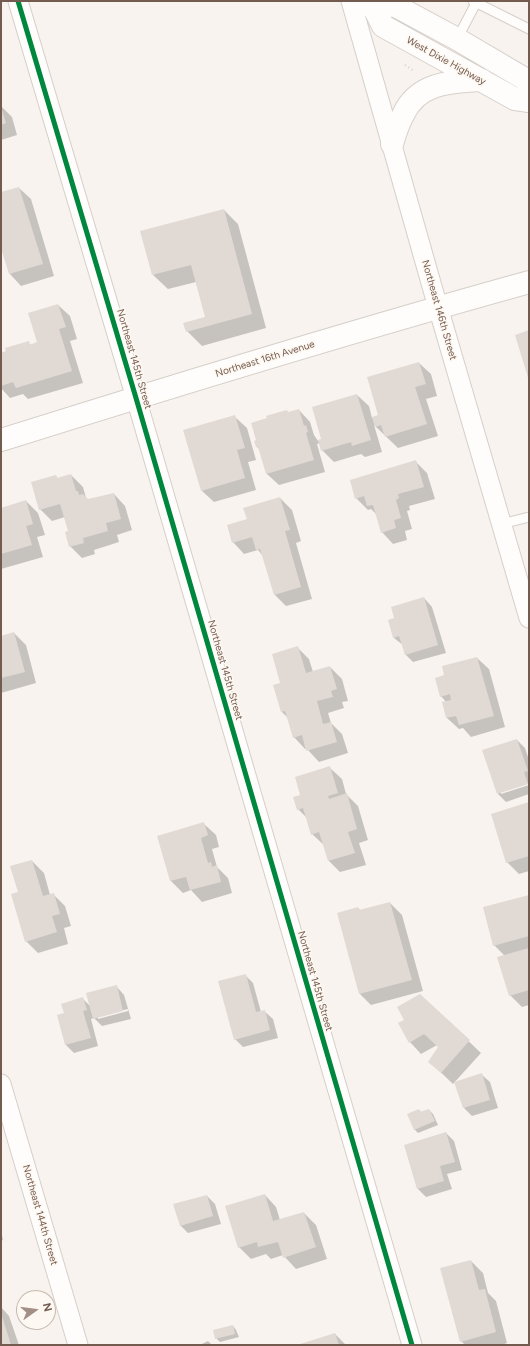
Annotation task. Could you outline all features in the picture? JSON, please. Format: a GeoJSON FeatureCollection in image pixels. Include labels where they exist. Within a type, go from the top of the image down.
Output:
{"type":"FeatureCollection","features":[{"type":"Feature","properties":{"kind":"street","name":"Northeast 145th Street"},"geometry":{"type":"LineString","coordinates":[[18,1],[136,398],[412,1345]]}},
{"type":"Feature","properties":{"kind":"street","name":"Northeast 146th Street"},"geometry":{"type":"LineString","coordinates":[[352,1],[438,307],[529,618]]}},
{"type":"Feature","properties":{"kind":"street","name":"West Dixie Highway"},"geometry":{"type":"LineString","coordinates":[[368,4],[394,6],[457,39],[526,79],[529,85]]}},
{"type":"Feature","properties":{"kind":"street","name":"West Dixie Highway"},"geometry":{"type":"LineString","coordinates":[[368,4],[383,26],[515,99],[529,101]]}},
{"type":"Feature","properties":{"kind":"street"},"geometry":{"type":"LineString","coordinates":[[392,144],[403,114],[412,100],[422,92],[443,83],[482,80]]}},
{"type":"Feature","properties":{"kind":"street","name":"Northeast 16th Avenue"},"geometry":{"type":"LineString","coordinates":[[1,440],[438,307],[529,282]]}},
{"type":"Feature","properties":{"kind":"street","name":"Northeast 144th Street"},"geometry":{"type":"LineString","coordinates":[[1,1084],[78,1345]]}},
{"type":"Feature","properties":{"kind":"lane"},"geometry":{"type":"LineString","coordinates":[[457,39],[475,2],[529,29]]}},
{"type":"Feature","properties":{"kind":"lane"},"geometry":{"type":"LineString","coordinates":[[501,524],[529,517]]}},
{"type":"Feature","properties":{"kind":"path"},"geometry":{"type":"LineString","coordinates":[[402,63],[419,74]]}},
{"type":"Feature","properties":{"kind":"building"},"geometry":{"type":"Polygon","coordinates":[[[1,107],[6,123],[1,125],[1,107]]]}},
{"type":"Feature","properties":{"kind":"building"},"geometry":{"type":"Polygon","coordinates":[[[19,187],[43,264],[9,274],[1,248],[1,192],[19,187]]]}},
{"type":"Feature","properties":{"kind":"building"},"geometry":{"type":"Polygon","coordinates":[[[224,209],[252,314],[186,332],[183,323],[205,317],[191,265],[152,275],[140,231],[224,209]]]}},
{"type":"Feature","properties":{"kind":"building"},"geometry":{"type":"Polygon","coordinates":[[[58,304],[66,327],[59,329],[72,371],[16,388],[13,382],[1,386],[1,353],[6,351],[5,348],[29,341],[30,345],[37,342],[28,313],[58,304]]]}},
{"type":"Feature","properties":{"kind":"building"},"geometry":{"type":"Polygon","coordinates":[[[529,330],[529,381],[515,335],[529,330]]]}},
{"type":"Feature","properties":{"kind":"building"},"geometry":{"type":"Polygon","coordinates":[[[419,362],[426,384],[415,387],[427,424],[385,437],[381,425],[375,427],[372,417],[378,415],[367,377],[419,362]]]}},
{"type":"Feature","properties":{"kind":"building"},"geometry":{"type":"Polygon","coordinates":[[[357,394],[371,440],[352,446],[351,442],[321,451],[318,440],[321,439],[312,407],[357,394]]]}},
{"type":"Feature","properties":{"kind":"building"},"geometry":{"type":"Polygon","coordinates":[[[299,409],[304,426],[306,425],[308,432],[306,433],[314,460],[266,474],[258,447],[256,447],[254,441],[256,440],[251,423],[267,418],[266,416],[276,413],[299,409]]]}},
{"type":"Feature","properties":{"kind":"building"},"geometry":{"type":"Polygon","coordinates":[[[235,415],[245,448],[237,450],[245,478],[201,491],[183,430],[235,415]]]}},
{"type":"Feature","properties":{"kind":"building"},"geometry":{"type":"Polygon","coordinates":[[[416,460],[424,487],[398,494],[399,498],[396,500],[401,518],[394,520],[396,528],[381,533],[373,505],[367,506],[364,496],[355,499],[350,480],[416,460]]]}},
{"type":"Feature","properties":{"kind":"building"},"geometry":{"type":"Polygon","coordinates":[[[71,474],[76,491],[78,491],[79,495],[83,494],[88,499],[114,493],[121,519],[106,523],[108,531],[83,538],[84,543],[69,547],[65,532],[68,531],[60,504],[39,510],[31,482],[56,475],[57,478],[71,474]]]}},
{"type":"Feature","properties":{"kind":"building"},"geometry":{"type":"Polygon","coordinates":[[[280,497],[290,530],[285,531],[301,587],[274,595],[260,549],[256,550],[252,537],[232,543],[227,525],[247,519],[243,508],[280,497]]]}},
{"type":"Feature","properties":{"kind":"building"},"geometry":{"type":"Polygon","coordinates":[[[26,500],[33,524],[26,526],[32,545],[1,554],[1,508],[26,500]]]}},
{"type":"Feature","properties":{"kind":"building"},"geometry":{"type":"Polygon","coordinates":[[[424,597],[438,645],[405,655],[399,636],[393,638],[388,620],[394,618],[391,607],[424,597]]]}},
{"type":"Feature","properties":{"kind":"building"},"geometry":{"type":"Polygon","coordinates":[[[14,632],[25,672],[1,678],[1,636],[14,632]]]}},
{"type":"Feature","properties":{"kind":"building"},"geometry":{"type":"Polygon","coordinates":[[[298,646],[306,673],[330,666],[337,689],[331,691],[333,697],[317,701],[323,724],[331,722],[337,742],[306,751],[302,735],[293,738],[285,711],[281,712],[273,685],[280,683],[272,654],[298,646]]]}},
{"type":"Feature","properties":{"kind":"building"},"geometry":{"type":"Polygon","coordinates":[[[477,657],[494,716],[459,725],[456,716],[446,718],[442,702],[451,700],[450,694],[440,697],[435,678],[444,675],[442,666],[477,657]]]}},
{"type":"Feature","properties":{"kind":"building"},"geometry":{"type":"Polygon","coordinates":[[[517,739],[528,771],[524,772],[528,784],[497,794],[482,750],[517,739]]]}},
{"type":"Feature","properties":{"kind":"building"},"geometry":{"type":"Polygon","coordinates":[[[330,766],[338,793],[328,796],[329,799],[347,793],[357,829],[348,832],[355,853],[328,861],[319,832],[311,835],[303,808],[297,810],[293,797],[300,795],[295,777],[330,766]]]}},
{"type":"Feature","properties":{"kind":"building"},"geometry":{"type":"Polygon","coordinates":[[[529,802],[529,856],[506,863],[491,814],[529,802]]]}},
{"type":"Feature","properties":{"kind":"building"},"geometry":{"type":"Polygon","coordinates":[[[204,822],[208,835],[201,838],[208,863],[211,862],[212,867],[217,865],[221,882],[190,890],[186,877],[170,881],[157,836],[204,822]]]}},
{"type":"Feature","properties":{"kind":"building"},"geometry":{"type":"Polygon","coordinates":[[[32,860],[43,896],[54,893],[60,914],[52,916],[57,932],[25,942],[11,894],[18,892],[10,866],[32,860]]]}},
{"type":"Feature","properties":{"kind":"building"},"geometry":{"type":"Polygon","coordinates":[[[529,895],[529,936],[493,946],[483,907],[529,895]]]}},
{"type":"Feature","properties":{"kind":"building"},"geometry":{"type":"Polygon","coordinates":[[[390,902],[412,980],[359,994],[337,913],[358,907],[359,910],[390,902]]]}},
{"type":"Feature","properties":{"kind":"building"},"geometry":{"type":"Polygon","coordinates":[[[529,948],[529,990],[509,996],[497,957],[529,948]]]}},
{"type":"Feature","properties":{"kind":"building"},"geometry":{"type":"Polygon","coordinates":[[[246,974],[256,1012],[265,1010],[270,1030],[234,1040],[218,981],[246,974]]]}},
{"type":"Feature","properties":{"kind":"building"},"geometry":{"type":"Polygon","coordinates":[[[117,985],[123,1011],[93,1019],[86,993],[117,985]]]}},
{"type":"Feature","properties":{"kind":"building"},"geometry":{"type":"Polygon","coordinates":[[[420,994],[470,1040],[441,1073],[428,1062],[438,1047],[424,1034],[409,1043],[398,1023],[404,1020],[397,1007],[420,994]]]}},
{"type":"Feature","properties":{"kind":"building"},"geometry":{"type":"Polygon","coordinates":[[[83,997],[87,1010],[83,1011],[91,1038],[65,1045],[57,1015],[64,1013],[61,1004],[83,997]]]}},
{"type":"Feature","properties":{"kind":"building"},"geometry":{"type":"Polygon","coordinates":[[[482,1073],[490,1100],[463,1108],[454,1082],[482,1073]]]}},
{"type":"Feature","properties":{"kind":"building"},"geometry":{"type":"Polygon","coordinates":[[[419,1109],[420,1112],[429,1109],[435,1121],[414,1130],[407,1114],[419,1109]]]}},
{"type":"Feature","properties":{"kind":"building"},"geometry":{"type":"Polygon","coordinates":[[[446,1132],[455,1162],[440,1166],[444,1181],[417,1189],[404,1145],[446,1132]]]}},
{"type":"Feature","properties":{"kind":"building"},"geometry":{"type":"Polygon","coordinates":[[[265,1194],[273,1221],[304,1212],[316,1247],[283,1258],[278,1242],[258,1247],[257,1242],[238,1248],[225,1206],[265,1194]]]}},
{"type":"Feature","properties":{"kind":"building"},"geometry":{"type":"Polygon","coordinates":[[[207,1195],[213,1216],[180,1226],[173,1204],[207,1195]]]}},
{"type":"Feature","properties":{"kind":"building"},"geometry":{"type":"Polygon","coordinates":[[[471,1260],[479,1290],[485,1289],[496,1332],[460,1342],[440,1268],[471,1260]]]}},
{"type":"Feature","properties":{"kind":"building"},"geometry":{"type":"Polygon","coordinates":[[[1,1313],[11,1345],[1,1345],[1,1313]]]}},
{"type":"Feature","properties":{"kind":"building"},"geometry":{"type":"Polygon","coordinates":[[[233,1325],[235,1334],[215,1339],[213,1330],[233,1325]]]}},
{"type":"Feature","properties":{"kind":"building"},"geometry":{"type":"Polygon","coordinates":[[[335,1333],[339,1345],[297,1345],[335,1333]]]}},
{"type":"Feature","properties":{"kind":"cycle path"},"geometry":{"type":"LineString","coordinates":[[18,1],[136,398],[412,1345]]}}]}
